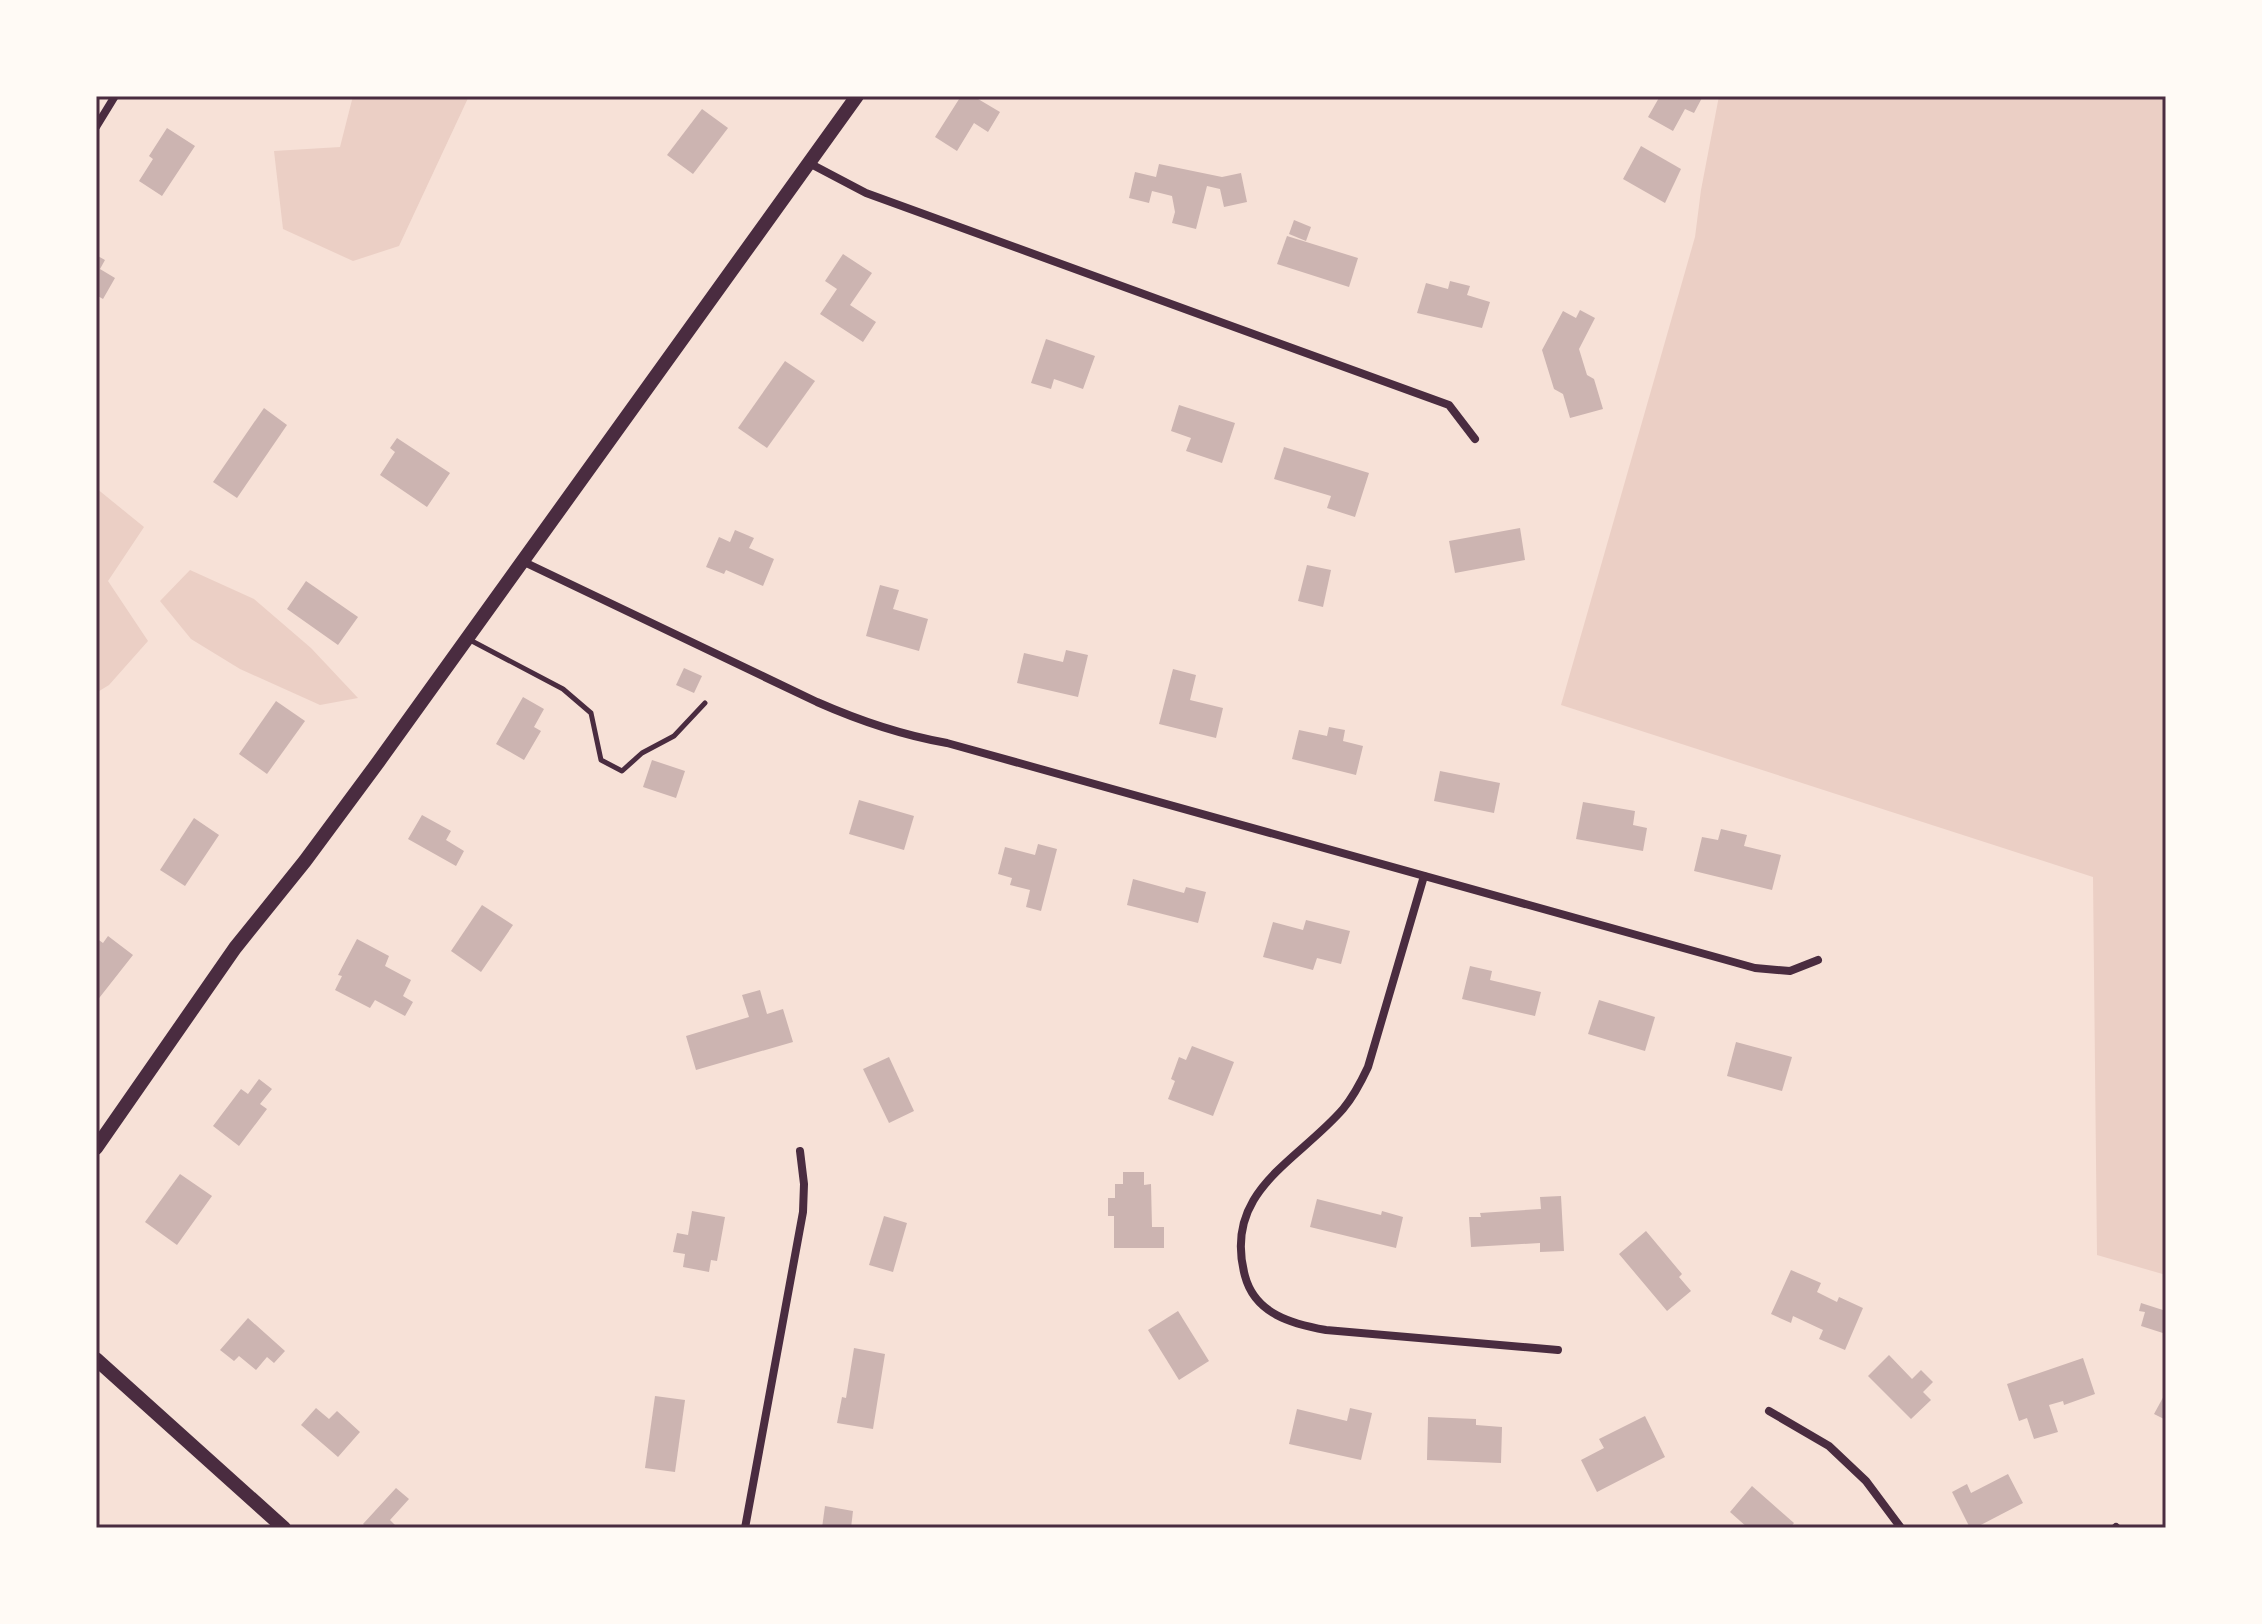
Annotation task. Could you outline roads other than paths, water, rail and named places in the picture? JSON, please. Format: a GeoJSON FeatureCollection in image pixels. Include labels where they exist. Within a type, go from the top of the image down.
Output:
{"type":"FeatureCollection","features":[{"type":"Feature","properties":{"kind":"street"},"geometry":{"type":"LineString","coordinates":[[96,127],[115,96]]}},
{"type":"Feature","properties":{"kind":"street"},"geometry":{"type":"LineString","coordinates":[[96,1148],[235,948],[305,861],[857,96]]}},
{"type":"Feature","properties":{"kind":"street"},"geometry":{"type":"LineString","coordinates":[[809,163],[866,193],[1449,405],[1475,439]]}},
{"type":"Feature","properties":{"kind":"street"},"geometry":{"type":"LineString","coordinates":[[521,560],[862,722],[1755,968],[1790,971],[1818,960]]}},
{"type":"Feature","properties":{"kind":"street"},"geometry":{"type":"LineString","coordinates":[[1424,876],[1368,1067],[1358,1088],[1330,1122],[1278,1168],[1249,1208],[1240,1247],[1248,1287],[1259,1302],[1274,1314],[1296,1324],[1326,1330],[1558,1350]]}},
{"type":"Feature","properties":{"kind":"street"},"geometry":{"type":"LineString","coordinates":[[745,1528],[803,1212],[800,1151]]}},
{"type":"Feature","properties":{"kind":"street"},"geometry":{"type":"LineString","coordinates":[[96,1359],[284,1528]]}},
{"type":"Feature","properties":{"kind":"street"},"geometry":{"type":"LineString","coordinates":[[1769,1411],[1829,1446],[1866,1481],[1901,1528]]}},
{"type":"Feature","properties":{"kind":"lane"},"geometry":{"type":"LineString","coordinates":[[466,638],[563,689],[591,713],[601,760],[622,771],[642,753],[674,736],[705,703]]}}]}
